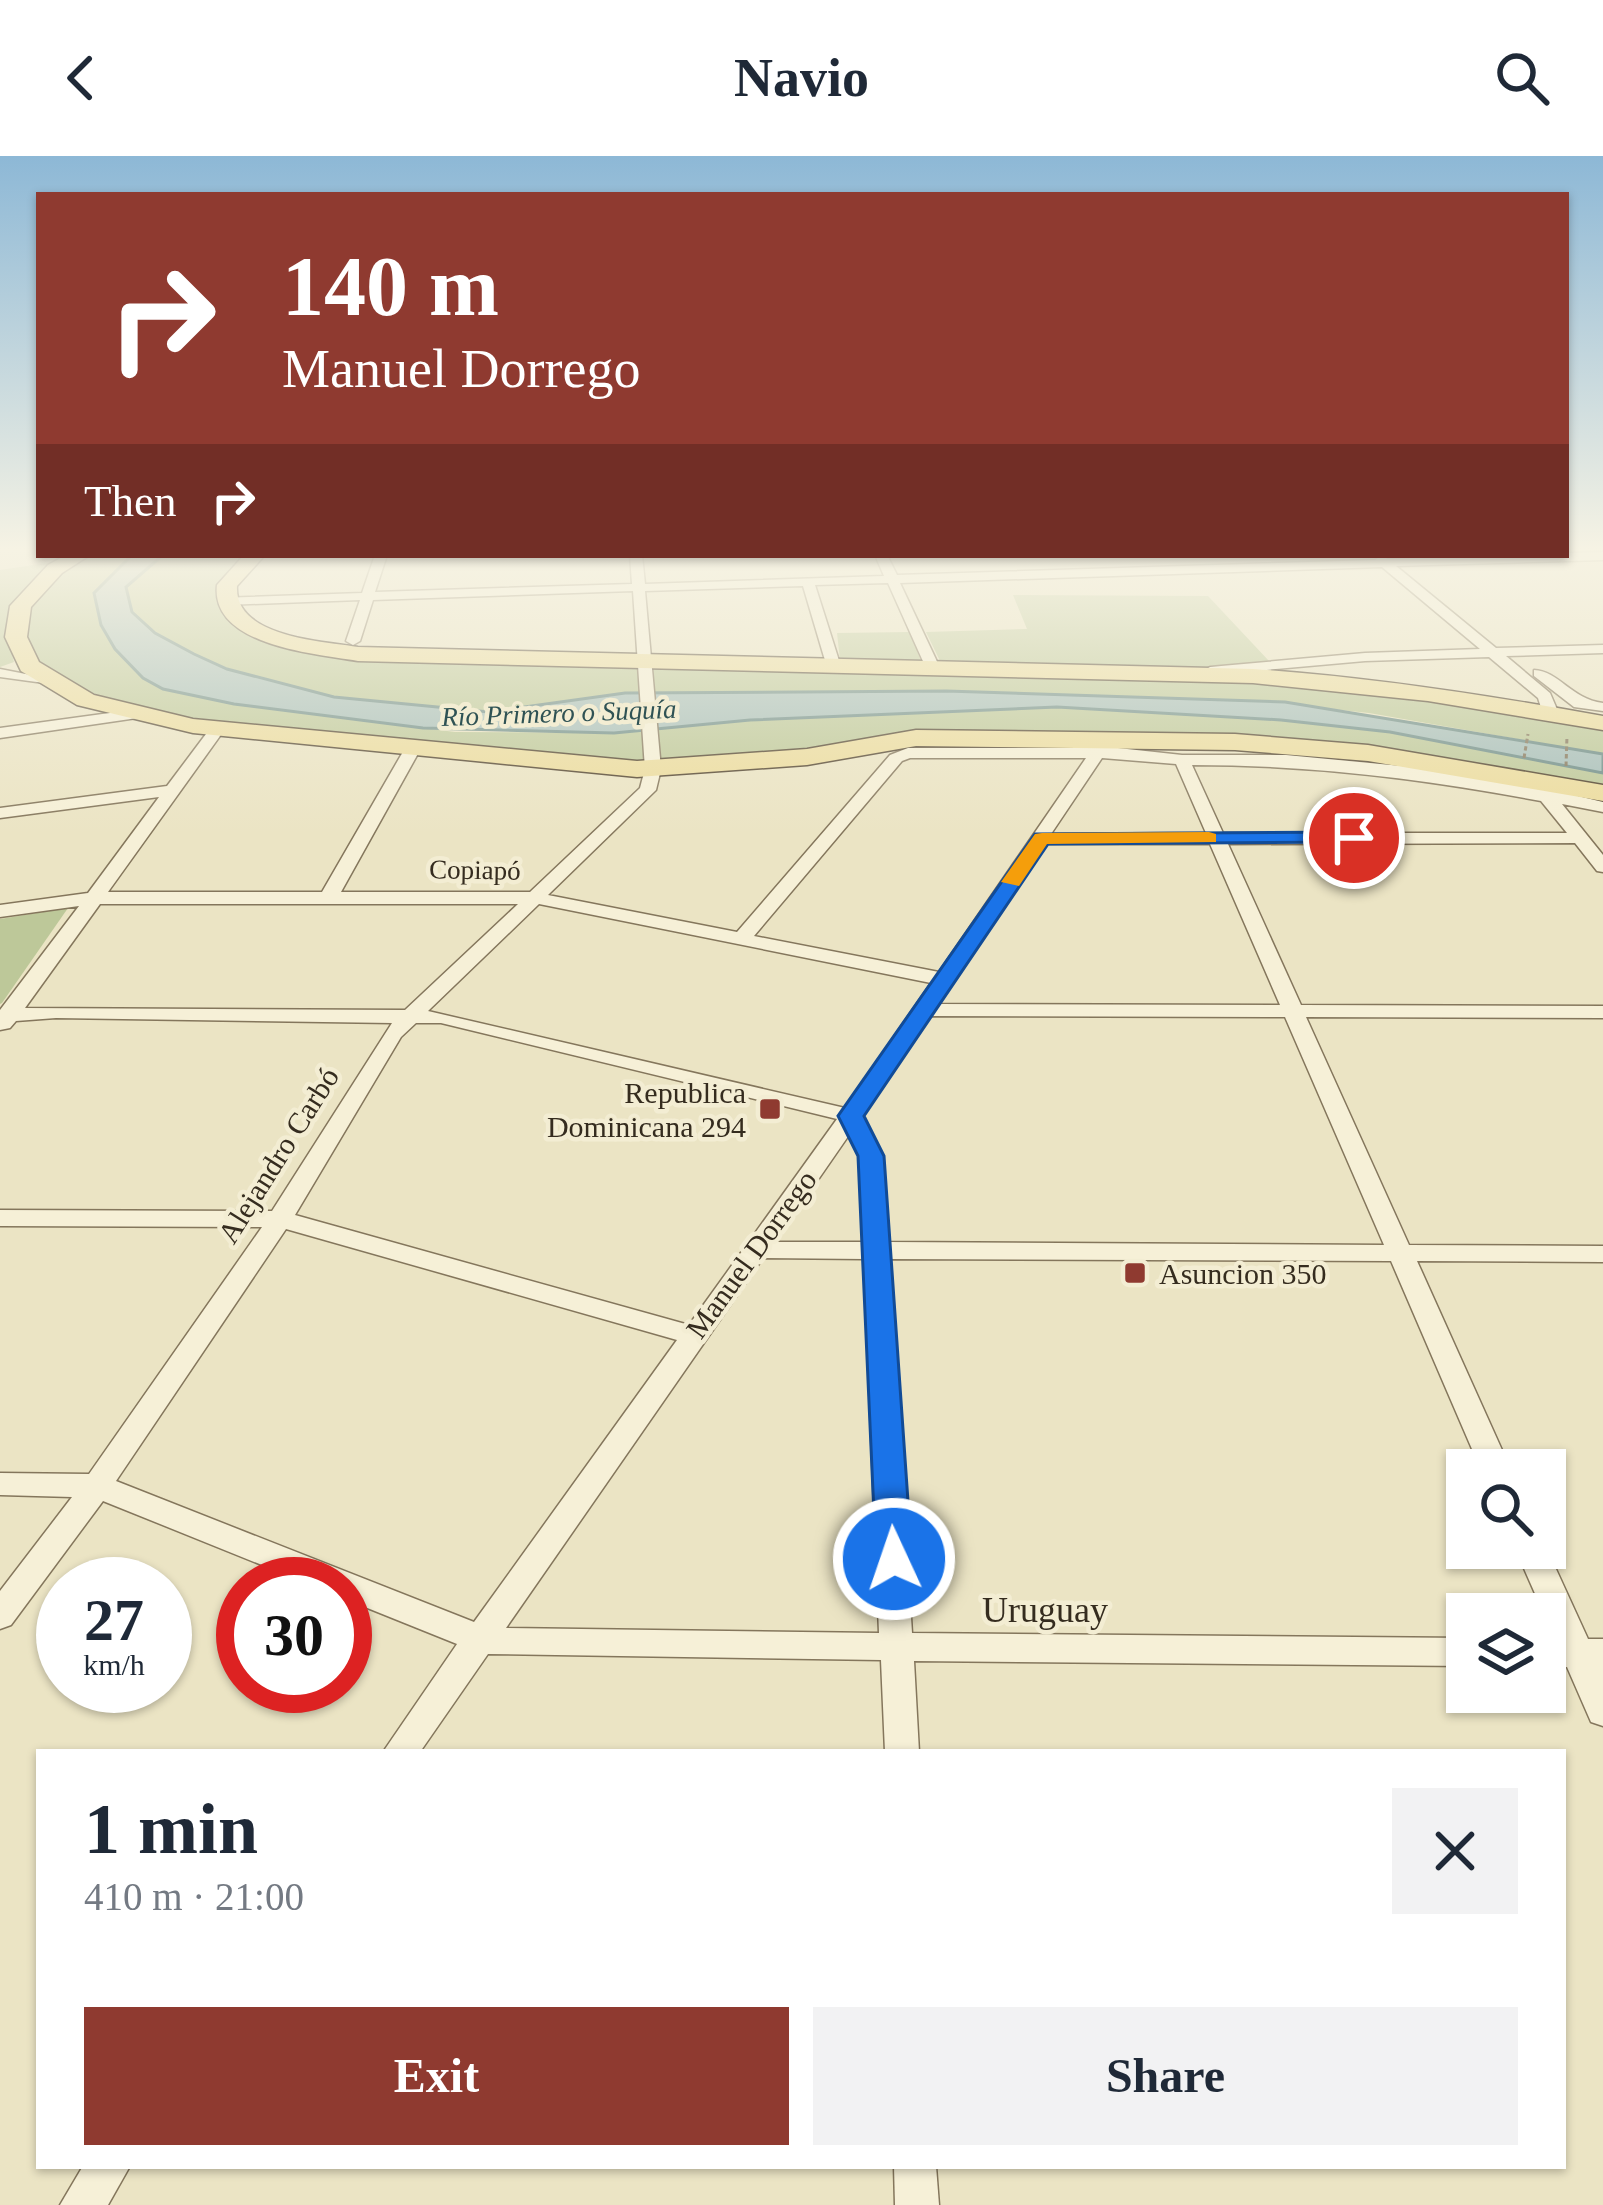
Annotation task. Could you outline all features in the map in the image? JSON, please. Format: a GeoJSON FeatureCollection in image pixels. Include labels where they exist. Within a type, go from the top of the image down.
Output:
{"type":"FeatureCollection","features":[{"type":"Feature","properties":{"kind":"main road"},"geometry":{"type":"LineString","coordinates":[[19,643],[20,651],[44,679],[86,700],[139,715],[217,729],[412,750],[653,762],[791,759],[895,740],[968,736],[1545,751],[1603,723]]}},
{"type":"Feature","properties":{"kind":"main road"},"geometry":{"type":"LineString","coordinates":[[315,643],[352,652],[533,660],[644,673],[933,668],[1312,681],[1545,751],[1603,793]]}},
{"type":"Feature","properties":{"kind":"street"},"geometry":{"type":"LineString","coordinates":[[642,643],[653,762]]}},
{"type":"Feature","properties":{"kind":"street"},"geometry":{"type":"LineString","coordinates":[[827,643],[834,667]]}},
{"type":"Feature","properties":{"kind":"street"},"geometry":{"type":"LineString","coordinates":[[921,643],[933,668]]}},
{"type":"Feature","properties":{"kind":"street"},"geometry":{"type":"LineString","coordinates":[[1491,643],[1579,704],[1603,707]]}},
{"type":"Feature","properties":{"kind":"street"},"geometry":{"type":"LineString","coordinates":[[1173,673],[1365,657],[1603,649]]}},
{"type":"Feature","properties":{"kind":"street"},"geometry":{"type":"LineString","coordinates":[[1504,652],[1545,696],[1545,751],[1579,838],[1603,867]]}},
{"type":"Feature","properties":{"kind":"street"},"geometry":{"type":"LineString","coordinates":[[0,673],[44,679]]}},
{"type":"Feature","properties":{"kind":"street"},"geometry":{"type":"LineString","coordinates":[[0,734],[139,715]]}},
{"type":"Feature","properties":{"kind":"street"},"geometry":{"type":"LineString","coordinates":[[3,1020],[217,729]]}},
{"type":"Feature","properties":{"kind":"street"},"geometry":{"type":"LineString","coordinates":[[328,897],[412,750]]}},
{"type":"Feature","properties":{"kind":"street"},"geometry":{"type":"LineString","coordinates":[[742,938],[896,758],[908,753],[1097,753],[1376,767],[1545,751],[1603,807]]}},
{"type":"Feature","properties":{"kind":"street","name":"Manuel Dorrego"},"geometry":{"type":"LineString","coordinates":[[402,1749],[851,1116],[1097,753]]}},
{"type":"Feature","properties":{"kind":"street"},"geometry":{"type":"LineString","coordinates":[[1182,760],[1487,1449]]}},
{"type":"Feature","properties":{"kind":"street","name":"Alejandro Carbó"},"geometry":{"type":"LineString","coordinates":[[0,1616],[97,1486],[280,1219],[393,1033],[648,790],[653,762]]}},
{"type":"Feature","properties":{"kind":"street"},"geometry":{"type":"LineString","coordinates":[[0,814],[173,790]]}},
{"type":"Feature","properties":{"kind":"street"},"geometry":{"type":"LineString","coordinates":[[1042,838],[1579,838]]}},
{"type":"Feature","properties":{"kind":"street","name":"Copiapó"},"geometry":{"type":"LineString","coordinates":[[0,911],[95,898],[535,898],[943,979]]}},
{"type":"Feature","properties":{"kind":"street"},"geometry":{"type":"LineString","coordinates":[[924,1010],[1603,1012]]}},
{"type":"Feature","properties":{"kind":"street"},"geometry":{"type":"LineString","coordinates":[[3,1020],[441,1017],[851,1116],[871,1156],[902,1749]]}},
{"type":"Feature","properties":{"kind":"street"},"geometry":{"type":"LineString","coordinates":[[0,1218],[280,1219],[692,1335]]}},
{"type":"Feature","properties":{"kind":"street"},"geometry":{"type":"LineString","coordinates":[[755,1250],[1603,1254]]}},
{"type":"Feature","properties":{"kind":"street","name":"Uruguay"},"geometry":{"type":"LineString","coordinates":[[0,1484],[97,1486],[276,1557]]}},
{"type":"Feature","properties":{"kind":"street"},"geometry":{"type":"LineString","coordinates":[[1540,1569],[1603,1712]]}},
{"type":"Feature","properties":{"kind":"street","name":"Uruguay"},"geometry":{"type":"LineString","coordinates":[[372,1595],[480,1639],[1446,1652]]}},
{"type":"Feature","properties":{"kind":"street"},"geometry":{"type":"LineString","coordinates":[[82,2205],[107,2169]]}},
{"type":"Feature","properties":{"kind":"street"},"geometry":{"type":"LineString","coordinates":[[915,2169],[916,2205]]}},
{"type":"Feature","properties":{"kind":"green space"},"geometry":{"type":"Polygon","coordinates":[[[0,643],[11,643],[14,662],[0,667],[0,643]]]}},
{"type":"Feature","properties":{"kind":"green space"},"geometry":{"type":"Polygon","coordinates":[[[26,643],[118,643],[163,689],[234,704],[455,732],[613,733],[750,720],[1057,707],[1281,720],[1390,732],[1603,773],[1603,793],[1368,753],[968,736],[653,769],[217,729],[86,700],[29,666],[26,643]]]}},
{"type":"Feature","properties":{"kind":"green space"},"geometry":{"type":"Polygon","coordinates":[[[172,643],[319,643],[352,651],[1232,675],[1603,723],[1603,754],[1369,713],[1243,700],[946,691],[625,693],[489,712],[334,697],[243,674],[172,643]]]}},
{"type":"Feature","properties":{"kind":"green space"},"geometry":{"type":"Polygon","coordinates":[[[838,643],[914,643],[922,664],[840,660],[838,643]]]}},
{"type":"Feature","properties":{"kind":"green space"},"geometry":{"type":"Polygon","coordinates":[[[931,643],[1252,643],[1269,661],[1171,671],[941,663],[931,643]]]}},
{"type":"Feature","properties":{"kind":"green space"},"geometry":{"type":"Polygon","coordinates":[[[68,908],[2,1003],[0,1004],[0,919],[68,908]]]}},
{"type":"Feature","properties":{"kind":"water","name":"Río Primero o Suquía"},"geometry":{"type":"Polygon","coordinates":[[[111,643],[173,643],[227,669],[334,697],[489,712],[625,693],[946,691],[1285,702],[1603,754],[1603,773],[1390,732],[1281,720],[1057,707],[750,720],[614,733],[423,728],[234,704],[163,689],[143,678],[111,643]]]}},
{"type":"Feature","properties":{"kind":"slow traffic"},"geometry":{"type":"LineString","coordinates":[[1012,882],[1042,838],[1209,838]]}},
{"type":"Feature","properties":{"kind":"place","name":"Republica Dominicana 294"},"geometry":{"type":"Point","coordinates":[770,1109]}},
{"type":"Feature","properties":{"kind":"place","name":"Asuncion 350"},"geometry":{"type":"Point","coordinates":[1135,1273]}},
{"type":"Feature","properties":{"kind":"route"},"geometry":{"type":"LineString","coordinates":[[894,1559],[871,1156],[851,1116],[1042,838],[1354,838]]}}]}
